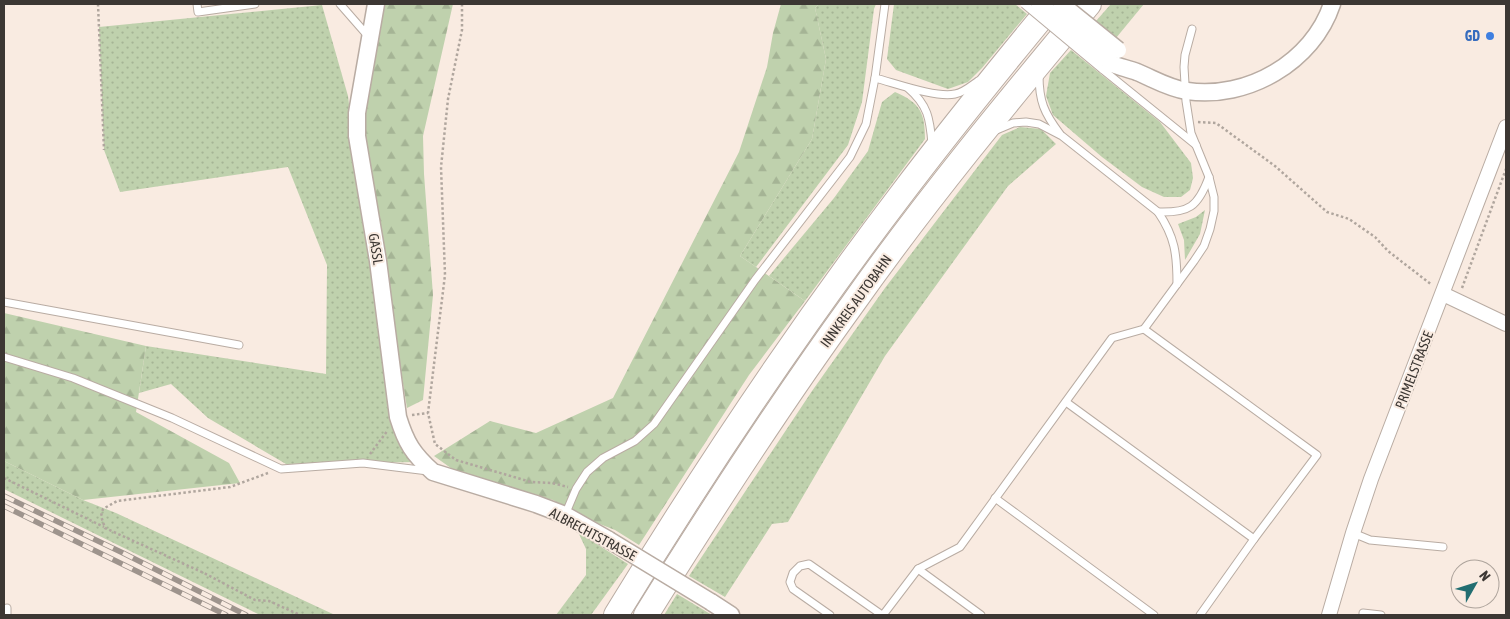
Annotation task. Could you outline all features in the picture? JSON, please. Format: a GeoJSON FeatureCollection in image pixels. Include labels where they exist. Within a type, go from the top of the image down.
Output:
{"type":"FeatureCollection","features":[{"type":"Feature","properties":{"kind":"highway","name":"INNKREIS AUTOBAHN"},"geometry":{"type":"LineString","coordinates":[[616,615],[775,369],[899,198],[1000,68],[1053,4]]}},
{"type":"Feature","properties":{"kind":"highway","name":"INNKREIS AUTOBAHN"},"geometry":{"type":"LineString","coordinates":[[646,615],[764,430],[859,295],[979,137],[1089,4]]}},
{"type":"Feature","properties":{"kind":"highway"},"geometry":{"type":"LineString","coordinates":[[599,615],[611,600],[641,574]]}},
{"type":"Feature","properties":{"kind":"street","name":"GASSL"},"geometry":{"type":"LineString","coordinates":[[376,4],[357,113],[357,136],[378,261],[398,417],[405,440],[421,461],[439,474]]}},
{"type":"Feature","properties":{"kind":"street"},"geometry":{"type":"LineString","coordinates":[[1039,4],[1109,60],[1159,83],[1185,91],[1207,92],[1246,85],[1275,72],[1299,54],[1311,42],[1332,4]]}},
{"type":"Feature","properties":{"kind":"street"},"geometry":{"type":"LineString","coordinates":[[1061,4],[1109,60]]}},
{"type":"Feature","properties":{"kind":"street","name":"PRIMELSTRASSE"},"geometry":{"type":"LineString","coordinates":[[1329,615],[1353,533],[1372,479],[1503,143],[1506,127]]}},
{"type":"Feature","properties":{"kind":"street"},"geometry":{"type":"LineString","coordinates":[[1443,294],[1506,324]]}},
{"type":"Feature","properties":{"kind":"street","name":"ALBRECHTSTRASSE"},"geometry":{"type":"LineString","coordinates":[[439,474],[536,504],[565,516],[731,615]]}},
{"type":"Feature","properties":{"kind":"lane"},"geometry":{"type":"LineString","coordinates":[[197,4],[198,12],[254,4]]}},
{"type":"Feature","properties":{"kind":"lane"},"geometry":{"type":"LineString","coordinates":[[340,4],[370,38]]}},
{"type":"Feature","properties":{"kind":"lane"},"geometry":{"type":"LineString","coordinates":[[565,516],[576,489],[587,472],[603,458],[635,441],[654,424],[755,280],[850,156],[866,124],[884,4]]}},
{"type":"Feature","properties":{"kind":"lane"},"geometry":{"type":"LineString","coordinates":[[1024,4],[1109,60],[1196,145]]}},
{"type":"Feature","properties":{"kind":"lane"},"geometry":{"type":"LineString","coordinates":[[830,615],[793,590],[790,582],[793,573],[800,566],[809,564],[882,615],[918,569],[960,547],[1112,338],[1144,329],[1204,246],[1210,229],[1214,204],[1209,177],[1189,123],[1184,66],[1192,29]]}},
{"type":"Feature","properties":{"kind":"lane"},"geometry":{"type":"LineString","coordinates":[[1039,64],[1041,103],[1047,116],[1062,136]]}},
{"type":"Feature","properties":{"kind":"lane"},"geometry":{"type":"LineString","coordinates":[[874,78],[936,93],[954,94],[961,92],[1000,68]]}},
{"type":"Feature","properties":{"kind":"lane"},"geometry":{"type":"LineString","coordinates":[[908,87],[918,95],[924,105],[930,122],[933,154]]}},
{"type":"Feature","properties":{"kind":"lane"},"geometry":{"type":"LineString","coordinates":[[979,137],[1013,123],[1026,122],[1039,124],[1062,136],[1158,212],[1168,226],[1176,251],[1176,286]]}},
{"type":"Feature","properties":{"kind":"lane"},"geometry":{"type":"LineString","coordinates":[[1158,212],[1172,212],[1190,208],[1203,193],[1209,177]]}},
{"type":"Feature","properties":{"kind":"lane"},"geometry":{"type":"LineString","coordinates":[[4,302],[239,345]]}},
{"type":"Feature","properties":{"kind":"lane"},"geometry":{"type":"LineString","coordinates":[[1144,329],[1317,455],[1200,615]]}},
{"type":"Feature","properties":{"kind":"lane"},"geometry":{"type":"LineString","coordinates":[[4,357],[73,378],[172,418],[281,469],[363,463],[439,474]]}},
{"type":"Feature","properties":{"kind":"lane"},"geometry":{"type":"LineString","coordinates":[[1066,402],[1254,539]]}},
{"type":"Feature","properties":{"kind":"lane"},"geometry":{"type":"LineString","coordinates":[[995,498],[1154,615]]}},
{"type":"Feature","properties":{"kind":"lane"},"geometry":{"type":"LineString","coordinates":[[1353,533],[1370,540],[1443,547]]}},
{"type":"Feature","properties":{"kind":"lane"},"geometry":{"type":"LineString","coordinates":[[918,569],[981,615]]}},
{"type":"Feature","properties":{"kind":"lane"},"geometry":{"type":"LineString","coordinates":[[1363,615],[1363,613],[1381,615]]}},
{"type":"Feature","properties":{"kind":"path"},"geometry":{"type":"LineString","coordinates":[[98,4],[104,150]]}},
{"type":"Feature","properties":{"kind":"path"},"geometry":{"type":"LineString","coordinates":[[462,4],[462,30],[448,99],[441,167],[445,276],[428,413],[435,444],[456,460],[531,482],[552,483],[576,489]]}},
{"type":"Feature","properties":{"kind":"path"},"geometry":{"type":"LineString","coordinates":[[1189,123],[1206,122],[1216,124],[1275,166],[1327,212],[1349,219],[1376,237],[1388,251],[1443,294]]}},
{"type":"Feature","properties":{"kind":"path"},"geometry":{"type":"LineString","coordinates":[[363,463],[398,417]]}},
{"type":"Feature","properties":{"kind":"path"},"geometry":{"type":"LineString","coordinates":[[105,528],[101,516],[103,509],[117,500],[230,487],[281,469]]}},
{"type":"Feature","properties":{"kind":"path"},"geometry":{"type":"LineString","coordinates":[[4,478],[105,528],[204,573],[255,600],[269,601],[300,615]]}},
{"type":"Feature","properties":{"kind":"green space"},"geometry":{"type":"Polygon","coordinates":[[[385,4],[453,4],[423,136],[433,295],[423,400],[407,408],[367,165],[364,110],[385,4]]]}},
{"type":"Feature","properties":{"kind":"green space"},"geometry":{"type":"Polygon","coordinates":[[[781,4],[819,4],[815,8],[826,59],[812,139],[740,256],[805,301],[749,375],[639,545],[615,530],[592,521],[553,500],[462,476],[434,456],[490,421],[536,433],[613,398],[739,152],[767,67],[773,33],[781,4]]]}},
{"type":"Feature","properties":{"kind":"green space"},"geometry":{"type":"Polygon","coordinates":[[[819,4],[876,4],[862,102],[848,145],[756,267],[740,256],[812,139],[826,59],[815,8],[819,4]]]}},
{"type":"Feature","properties":{"kind":"green space"},"geometry":{"type":"Polygon","coordinates":[[[894,4],[1015,4],[1027,14],[968,82],[948,89],[896,70],[887,59],[894,4]]]}},
{"type":"Feature","properties":{"kind":"green space"},"geometry":{"type":"Polygon","coordinates":[[[1111,4],[1144,4],[1116,38],[1096,21],[1111,4]]]}},
{"type":"Feature","properties":{"kind":"green space"},"geometry":{"type":"Polygon","coordinates":[[[322,5],[348,96],[360,195],[377,295],[394,430],[420,462],[286,464],[208,418],[171,384],[139,393],[146,346],[326,374],[327,265],[288,167],[120,192],[104,150],[99,27],[322,5]]]}},
{"type":"Feature","properties":{"kind":"green space"},"geometry":{"type":"Polygon","coordinates":[[[1071,50],[1160,122],[1191,163],[1193,178],[1190,190],[1181,197],[1164,197],[1142,187],[1102,157],[1053,115],[1046,96],[1050,73],[1071,50]]]}},
{"type":"Feature","properties":{"kind":"green space"},"geometry":{"type":"Polygon","coordinates":[[[895,92],[910,100],[919,110],[924,122],[925,139],[805,301],[769,276],[834,198],[868,151],[882,102],[895,92]]]}},
{"type":"Feature","properties":{"kind":"green space"},"geometry":{"type":"Polygon","coordinates":[[[1020,127],[1041,129],[1056,144],[1008,186],[885,356],[788,522],[772,524],[725,597],[689,576],[812,391],[885,288],[1002,135],[1020,127]]]}},
{"type":"Feature","properties":{"kind":"green space"},"geometry":{"type":"Polygon","coordinates":[[[1205,210],[1200,234],[1185,260],[1184,240],[1178,224],[1196,217],[1205,210]]]}},
{"type":"Feature","properties":{"kind":"green space"},"geometry":{"type":"Polygon","coordinates":[[[4,313],[146,346],[136,412],[229,463],[240,483],[83,500],[4,461],[4,313]]]}},
{"type":"Feature","properties":{"kind":"green space"},"geometry":{"type":"Polygon","coordinates":[[[4,461],[83,500],[116,513],[335,615],[260,615],[4,489],[4,461]]]}},
{"type":"Feature","properties":{"kind":"green space"},"geometry":{"type":"Polygon","coordinates":[[[578,532],[628,564],[591,615],[556,615],[586,575],[586,549],[578,532]]]}},
{"type":"Feature","properties":{"kind":"green space"},"geometry":{"type":"Polygon","coordinates":[[[677,594],[712,615],[664,615],[677,594]]]}},
{"type":"Feature","properties":{"kind":"railway"},"geometry":{"type":"LineString","coordinates":[[4,496],[246,615]]}},
{"type":"Feature","properties":{"kind":"railway"},"geometry":{"type":"LineString","coordinates":[[4,506],[226,615]]}},
{"type":"Feature","properties":{"kind":"place","name":"GD"},"geometry":{"type":"Point","coordinates":[1490,36]}}]}
